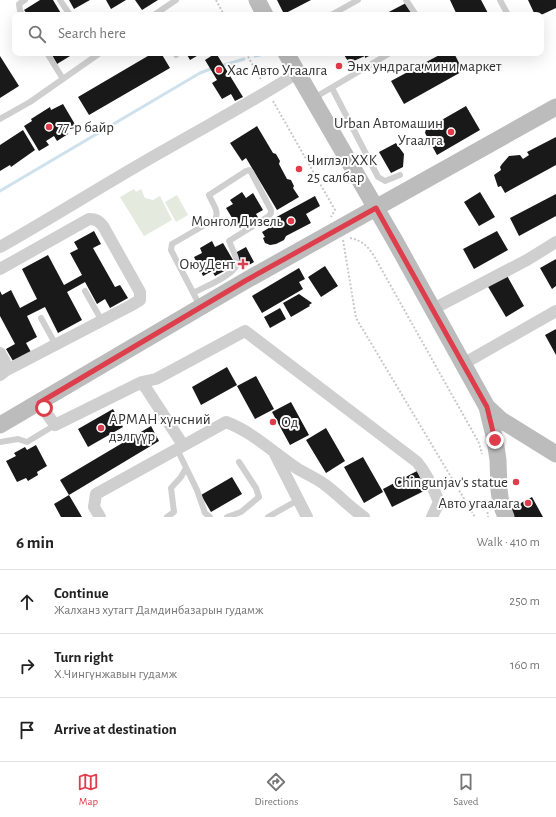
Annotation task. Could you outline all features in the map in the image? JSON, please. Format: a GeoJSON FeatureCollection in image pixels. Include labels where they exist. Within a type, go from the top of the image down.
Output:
{"type":"FeatureCollection","features":[{"type":"Feature","properties":{"kind":"main road"},"geometry":{"type":"LineString","coordinates":[[257,0],[263,12]]}},
{"type":"Feature","properties":{"kind":"main road"},"geometry":{"type":"LineString","coordinates":[[288,56],[376,208],[487,407],[498,460],[501,504],[506,517]]}},
{"type":"Feature","properties":{"kind":"main road"},"geometry":{"type":"LineString","coordinates":[[0,425],[39,403],[196,300],[376,208],[556,108]]}},
{"type":"Feature","properties":{"kind":"main road"},"geometry":{"type":"LineString","coordinates":[[487,407],[501,420],[556,454]]}},
{"type":"Feature","properties":{"kind":"street"},"geometry":{"type":"LineString","coordinates":[[0,246],[162,151],[268,92],[297,73]]}},
{"type":"Feature","properties":{"kind":"street"},"geometry":{"type":"LineString","coordinates":[[0,269],[89,219],[99,221],[140,292],[140,300],[2,373]]}},
{"type":"Feature","properties":{"kind":"street"},"geometry":{"type":"LineString","coordinates":[[433,309],[527,260],[556,242]]}},
{"type":"Feature","properties":{"kind":"street"},"geometry":{"type":"LineString","coordinates":[[463,364],[556,312]]}},
{"type":"Feature","properties":{"kind":"street"},"geometry":{"type":"LineString","coordinates":[[39,403],[55,425],[142,382],[156,379],[245,331],[417,462],[433,486],[439,502],[432,517]]}},
{"type":"Feature","properties":{"kind":"street"},"geometry":{"type":"LineString","coordinates":[[0,353],[5,362],[2,373]]}},
{"type":"Feature","properties":{"kind":"street"},"geometry":{"type":"LineString","coordinates":[[142,382],[180,447]]}},
{"type":"Feature","properties":{"kind":"street"},"geometry":{"type":"LineString","coordinates":[[100,517],[94,507],[96,494],[226,422],[274,450],[297,468],[323,483],[364,517]]}},
{"type":"Feature","properties":{"kind":"street"},"geometry":{"type":"LineString","coordinates":[[274,450],[307,517]]}},
{"type":"Feature","properties":{"kind":"lane"},"geometry":{"type":"LineString","coordinates":[[21,12],[19,4],[25,0]]}},
{"type":"Feature","properties":{"kind":"lane"},"geometry":{"type":"LineString","coordinates":[[60,0],[68,12]]}},
{"type":"Feature","properties":{"kind":"lane"},"geometry":{"type":"LineString","coordinates":[[158,12],[176,0]]}},
{"type":"Feature","properties":{"kind":"lane"},"geometry":{"type":"LineString","coordinates":[[336,12],[358,0]]}},
{"type":"Feature","properties":{"kind":"lane"},"geometry":{"type":"LineString","coordinates":[[406,0],[414,12]]}},
{"type":"Feature","properties":{"kind":"lane"},"geometry":{"type":"LineString","coordinates":[[500,0],[506,12]]}},
{"type":"Feature","properties":{"kind":"lane"},"geometry":{"type":"LineString","coordinates":[[49,56],[63,79]]}},
{"type":"Feature","properties":{"kind":"lane"},"geometry":{"type":"LineString","coordinates":[[0,119],[30,102],[93,56]]}},
{"type":"Feature","properties":{"kind":"lane"},"geometry":{"type":"LineString","coordinates":[[313,99],[385,56]]}},
{"type":"Feature","properties":{"kind":"lane"},"geometry":{"type":"LineString","coordinates":[[332,88],[378,177],[385,181],[400,174]]}},
{"type":"Feature","properties":{"kind":"lane"},"geometry":{"type":"LineString","coordinates":[[249,170],[271,210],[271,213],[269,216],[229,241],[238,263],[236,269],[196,300],[171,250],[172,244],[217,218],[217,213],[209,195],[249,170]]}},
{"type":"Feature","properties":{"kind":"lane"},"geometry":{"type":"LineString","coordinates":[[85,291],[102,320]]}},
{"type":"Feature","properties":{"kind":"lane"},"geometry":{"type":"LineString","coordinates":[[41,318],[56,345]]}},
{"type":"Feature","properties":{"kind":"lane"},"geometry":{"type":"LineString","coordinates":[[0,442],[18,439],[27,442],[55,425]]}},
{"type":"Feature","properties":{"kind":"lane"},"geometry":{"type":"LineString","coordinates":[[180,447],[186,468],[206,513],[210,517]]}},
{"type":"Feature","properties":{"kind":"lane"},"geometry":{"type":"LineString","coordinates":[[227,517],[241,512],[259,497],[256,488],[239,462]]}},
{"type":"Feature","properties":{"kind":"lane"},"geometry":{"type":"LineString","coordinates":[[167,517],[174,512],[171,488],[181,477],[186,468]]}},
{"type":"Feature","properties":{"kind":"lane"},"geometry":{"type":"LineString","coordinates":[[268,517],[298,500]]}},
{"type":"Feature","properties":{"kind":"path"},"geometry":{"type":"LineString","coordinates":[[216,0],[222,12]]}},
{"type":"Feature","properties":{"kind":"path"},"geometry":{"type":"LineString","coordinates":[[248,56],[335,210]]}},
{"type":"Feature","properties":{"kind":"path"},"geometry":{"type":"LineString","coordinates":[[475,517],[356,318],[343,237],[359,241],[367,246],[373,253],[479,443],[482,454]]}},
{"type":"Feature","properties":{"kind":"path"},"geometry":{"type":"LineString","coordinates":[[487,503],[488,517]]}},
{"type":"Feature","properties":{"kind":"shaded area"},"geometry":{"type":"Polygon","coordinates":[[[134,189],[136,192],[141,189],[145,198],[153,200],[160,196],[172,220],[144,236],[120,197],[134,189]]]}},
{"type":"Feature","properties":{"kind":"shaded area"},"geometry":{"type":"Polygon","coordinates":[[[177,195],[188,215],[176,222],[165,202],[177,195]]]}},
{"type":"Feature","properties":{"kind":"building"},"geometry":{"type":"Polygon","coordinates":[[[40,0],[53,0],[60,12],[26,12],[24,10],[40,0]]]}},
{"type":"Feature","properties":{"kind":"building"},"geometry":{"type":"Polygon","coordinates":[[[69,0],[90,0],[74,9],[69,0]]]}},
{"type":"Feature","properties":{"kind":"building"},"geometry":{"type":"Polygon","coordinates":[[[106,0],[126,0],[111,9],[106,0]]]}},
{"type":"Feature","properties":{"kind":"building"},"geometry":{"type":"Polygon","coordinates":[[[135,0],[158,0],[142,10],[135,0]]]}},
{"type":"Feature","properties":{"kind":"building"},"geometry":{"type":"Polygon","coordinates":[[[277,0],[311,0],[288,12],[283,12],[277,0]]]}},
{"type":"Feature","properties":{"kind":"building"},"geometry":{"type":"Polygon","coordinates":[[[450,0],[481,0],[487,12],[456,12],[450,0]]]}},
{"type":"Feature","properties":{"kind":"building"},"geometry":{"type":"Polygon","coordinates":[[[528,0],[556,0],[556,8],[544,14],[544,12],[534,12],[528,0]]]}},
{"type":"Feature","properties":{"kind":"building"},"geometry":{"type":"Polygon","coordinates":[[[406,3],[411,12],[389,12],[406,3]]]}},
{"type":"Feature","properties":{"kind":"building"},"geometry":{"type":"Polygon","coordinates":[[[0,56],[19,86],[0,98],[0,56]]]}},
{"type":"Feature","properties":{"kind":"building"},"geometry":{"type":"Polygon","coordinates":[[[53,56],[70,56],[57,64],[53,56]]]}},
{"type":"Feature","properties":{"kind":"building"},"geometry":{"type":"Polygon","coordinates":[[[148,56],[163,56],[170,68],[89,115],[78,97],[148,56]]]}},
{"type":"Feature","properties":{"kind":"building"},"geometry":{"type":"Polygon","coordinates":[[[188,56],[197,56],[190,60],[188,56]]]}},
{"type":"Feature","properties":{"kind":"building","name":"Хас Авто Угаалга"},"geometry":{"type":"Polygon","coordinates":[[[211,56],[218,56],[243,97],[235,101],[231,94],[222,99],[212,83],[217,80],[205,60],[211,56]]]}},
{"type":"Feature","properties":{"kind":"building"},"geometry":{"type":"Polygon","coordinates":[[[345,56],[365,56],[349,63],[345,56]]]}},
{"type":"Feature","properties":{"kind":"building"},"geometry":{"type":"Polygon","coordinates":[[[437,56],[456,56],[463,71],[404,104],[391,81],[437,56]]]}},
{"type":"Feature","properties":{"kind":"building","name":"77-р байр"},"geometry":{"type":"Polygon","coordinates":[[[63,104],[76,126],[66,131],[68,134],[57,141],[54,136],[46,141],[49,145],[39,151],[24,126],[32,121],[31,119],[50,107],[51,110],[63,104]]]}},
{"type":"Feature","properties":{"kind":"building","name":"Urban Автомашин Угаалга"},"geometry":{"type":"Polygon","coordinates":[[[466,106],[480,130],[437,155],[425,133],[426,129],[466,106]]]}},
{"type":"Feature","properties":{"kind":"building"},"geometry":{"type":"Polygon","coordinates":[[[257,126],[273,153],[276,154],[280,161],[279,164],[287,179],[291,180],[294,186],[293,188],[299,197],[277,210],[246,158],[242,161],[230,143],[257,126]]]}},
{"type":"Feature","properties":{"kind":"building"},"geometry":{"type":"Polygon","coordinates":[[[23,130],[35,150],[11,167],[10,165],[0,171],[0,145],[23,130]]]}},
{"type":"Feature","properties":{"kind":"building"},"geometry":{"type":"Polygon","coordinates":[[[556,137],[556,165],[505,193],[501,186],[498,187],[494,175],[501,170],[500,167],[509,156],[520,155],[523,159],[529,155],[527,152],[556,137]]]}},
{"type":"Feature","properties":{"kind":"building"},"geometry":{"type":"Polygon","coordinates":[[[396,143],[404,154],[403,167],[391,173],[379,152],[396,143]]]}},
{"type":"Feature","properties":{"kind":"building"},"geometry":{"type":"Polygon","coordinates":[[[242,192],[246,198],[253,193],[263,210],[256,214],[259,219],[247,226],[244,222],[237,226],[226,208],[233,204],[230,200],[242,192]]]}},
{"type":"Feature","properties":{"kind":"building"},"geometry":{"type":"Polygon","coordinates":[[[480,192],[495,217],[479,226],[464,202],[480,192]]]}},
{"type":"Feature","properties":{"kind":"building"},"geometry":{"type":"Polygon","coordinates":[[[556,194],[556,216],[519,236],[510,218],[556,194]]]}},
{"type":"Feature","properties":{"kind":"building","name":"Монгол Дизель"},"geometry":{"type":"Polygon","coordinates":[[[315,196],[320,206],[306,214],[311,223],[286,236],[284,240],[276,244],[270,245],[265,243],[263,238],[265,237],[262,232],[274,225],[271,220],[315,196]]]}},
{"type":"Feature","properties":{"kind":"building"},"geometry":{"type":"Polygon","coordinates":[[[94,231],[101,244],[93,248],[115,287],[120,285],[128,298],[110,308],[105,299],[97,304],[85,282],[67,292],[82,320],[58,333],[45,307],[27,316],[37,337],[26,343],[31,352],[13,361],[6,349],[15,344],[0,316],[0,291],[2,295],[11,290],[20,308],[37,299],[22,269],[48,255],[64,285],[82,275],[70,253],[78,249],[74,242],[94,231]]]}},
{"type":"Feature","properties":{"kind":"building"},"geometry":{"type":"Polygon","coordinates":[[[497,231],[508,250],[474,269],[463,249],[497,231]]]}},
{"type":"Feature","properties":{"kind":"building"},"geometry":{"type":"Polygon","coordinates":[[[212,241],[215,247],[223,243],[233,260],[225,264],[228,269],[215,276],[212,271],[203,276],[194,257],[202,253],[200,248],[212,241]]]}},
{"type":"Feature","properties":{"kind":"building"},"geometry":{"type":"Polygon","coordinates":[[[246,247],[254,262],[244,268],[235,253],[246,247]]]}},
{"type":"Feature","properties":{"kind":"building"},"geometry":{"type":"Polygon","coordinates":[[[556,259],[556,286],[552,289],[540,268],[556,259]]]}},
{"type":"Feature","properties":{"kind":"building"},"geometry":{"type":"Polygon","coordinates":[[[325,266],[338,286],[321,297],[308,277],[325,266]]]}},
{"type":"Feature","properties":{"kind":"building"},"geometry":{"type":"Polygon","coordinates":[[[299,268],[305,279],[299,282],[303,289],[262,313],[252,296],[299,268]]]}},
{"type":"Feature","properties":{"kind":"building"},"geometry":{"type":"Polygon","coordinates":[[[506,274],[524,306],[506,317],[487,285],[506,274]]]}},
{"type":"Feature","properties":{"kind":"building"},"geometry":{"type":"Polygon","coordinates":[[[299,294],[312,303],[309,305],[310,306],[291,317],[283,303],[299,294]]]}},
{"type":"Feature","properties":{"kind":"building"},"geometry":{"type":"Polygon","coordinates":[[[280,308],[286,319],[270,328],[264,317],[280,308]]]}},
{"type":"Feature","properties":{"kind":"building"},"geometry":{"type":"Polygon","coordinates":[[[556,329],[556,355],[545,335],[556,329]]]}},
{"type":"Feature","properties":{"kind":"building"},"geometry":{"type":"Polygon","coordinates":[[[227,367],[237,385],[201,405],[192,387],[227,367]]]}},
{"type":"Feature","properties":{"kind":"building"},"geometry":{"type":"Polygon","coordinates":[[[256,376],[274,409],[255,419],[237,386],[256,376]]]}},
{"type":"Feature","properties":{"kind":"building"},"geometry":{"type":"Polygon","coordinates":[[[291,402],[309,435],[290,445],[272,412],[291,402]]]}},
{"type":"Feature","properties":{"kind":"building","name":"АРМАН хүнсний дэлгүүр"},"geometry":{"type":"Polygon","coordinates":[[[113,409],[123,427],[88,447],[78,429],[113,409]]]}},
{"type":"Feature","properties":{"kind":"building"},"geometry":{"type":"Polygon","coordinates":[[[151,426],[159,441],[69,495],[60,480],[151,426]]]}},
{"type":"Feature","properties":{"kind":"building"},"geometry":{"type":"Polygon","coordinates":[[[326,428],[345,461],[326,473],[306,440],[326,428]]]}},
{"type":"Feature","properties":{"kind":"building"},"geometry":{"type":"Polygon","coordinates":[[[36,445],[47,466],[37,472],[38,475],[28,481],[26,478],[17,482],[6,461],[16,456],[14,453],[25,447],[27,450],[36,445]]]}},
{"type":"Feature","properties":{"kind":"building"},"geometry":{"type":"Polygon","coordinates":[[[363,457],[383,492],[364,503],[344,467],[363,457]]]}},
{"type":"Feature","properties":{"kind":"building"},"geometry":{"type":"Polygon","coordinates":[[[417,471],[426,490],[392,507],[383,489],[417,471]]]}},
{"type":"Feature","properties":{"kind":"building"},"geometry":{"type":"Polygon","coordinates":[[[232,477],[242,494],[211,512],[201,495],[232,477]]]}},
{"type":"Feature","properties":{"kind":"building"},"geometry":{"type":"Polygon","coordinates":[[[69,495],[82,517],[61,517],[54,504],[69,495]]]}},
{"type":"Feature","properties":{"kind":"building","name":"Авто угаалага"},"geometry":{"type":"Polygon","coordinates":[[[532,497],[543,517],[512,517],[508,510],[532,497]]]}},
{"type":"Feature","properties":{"kind":"waterway"},"geometry":{"type":"LineString","coordinates":[[221,66],[244,59]]}},
{"type":"Feature","properties":{"kind":"waterway"},"geometry":{"type":"LineString","coordinates":[[0,191],[200,73],[213,68]]}},
{"type":"Feature","properties":{"kind":"place","name":"Энх ундрага мини маркет"},"geometry":{"type":"Point","coordinates":[339,66]}},
{"type":"Feature","properties":{"kind":"place","name":"Хас Авто Угаалга"},"geometry":{"type":"Point","coordinates":[219,70]}},
{"type":"Feature","properties":{"kind":"place","name":"77-р байр"},"geometry":{"type":"Point","coordinates":[49,127]}},
{"type":"Feature","properties":{"kind":"place","name":"Urban Автомашин Угаалга"},"geometry":{"type":"Point","coordinates":[451,132]}},
{"type":"Feature","properties":{"kind":"place","name":"Чиглэл ХХК 25 салбар"},"geometry":{"type":"Point","coordinates":[299,169]}},
{"type":"Feature","properties":{"kind":"place","name":"Монгол Дизель"},"geometry":{"type":"Point","coordinates":[291,221]}},
{"type":"Feature","properties":{"kind":"place","name":"ОюуДент"},"geometry":{"type":"Point","coordinates":[243,264]}},
{"type":"Feature","properties":{"kind":"place","name":"Од"},"geometry":{"type":"Point","coordinates":[273,422]}},
{"type":"Feature","properties":{"kind":"place","name":"АРМАН хүнсний дэлгүүр"},"geometry":{"type":"Point","coordinates":[101,428]}},
{"type":"Feature","properties":{"kind":"place","name":"Chingunjav's statue"},"geometry":{"type":"Point","coordinates":[516,482]}},
{"type":"Feature","properties":{"kind":"place","name":"Авто угаалага"},"geometry":{"type":"Point","coordinates":[528,503]}},
{"type":"Feature","properties":{"kind":"route"},"geometry":{"type":"LineString","coordinates":[[44,408],[39,403],[245,281],[376,208],[487,407],[495,440]]}}]}
